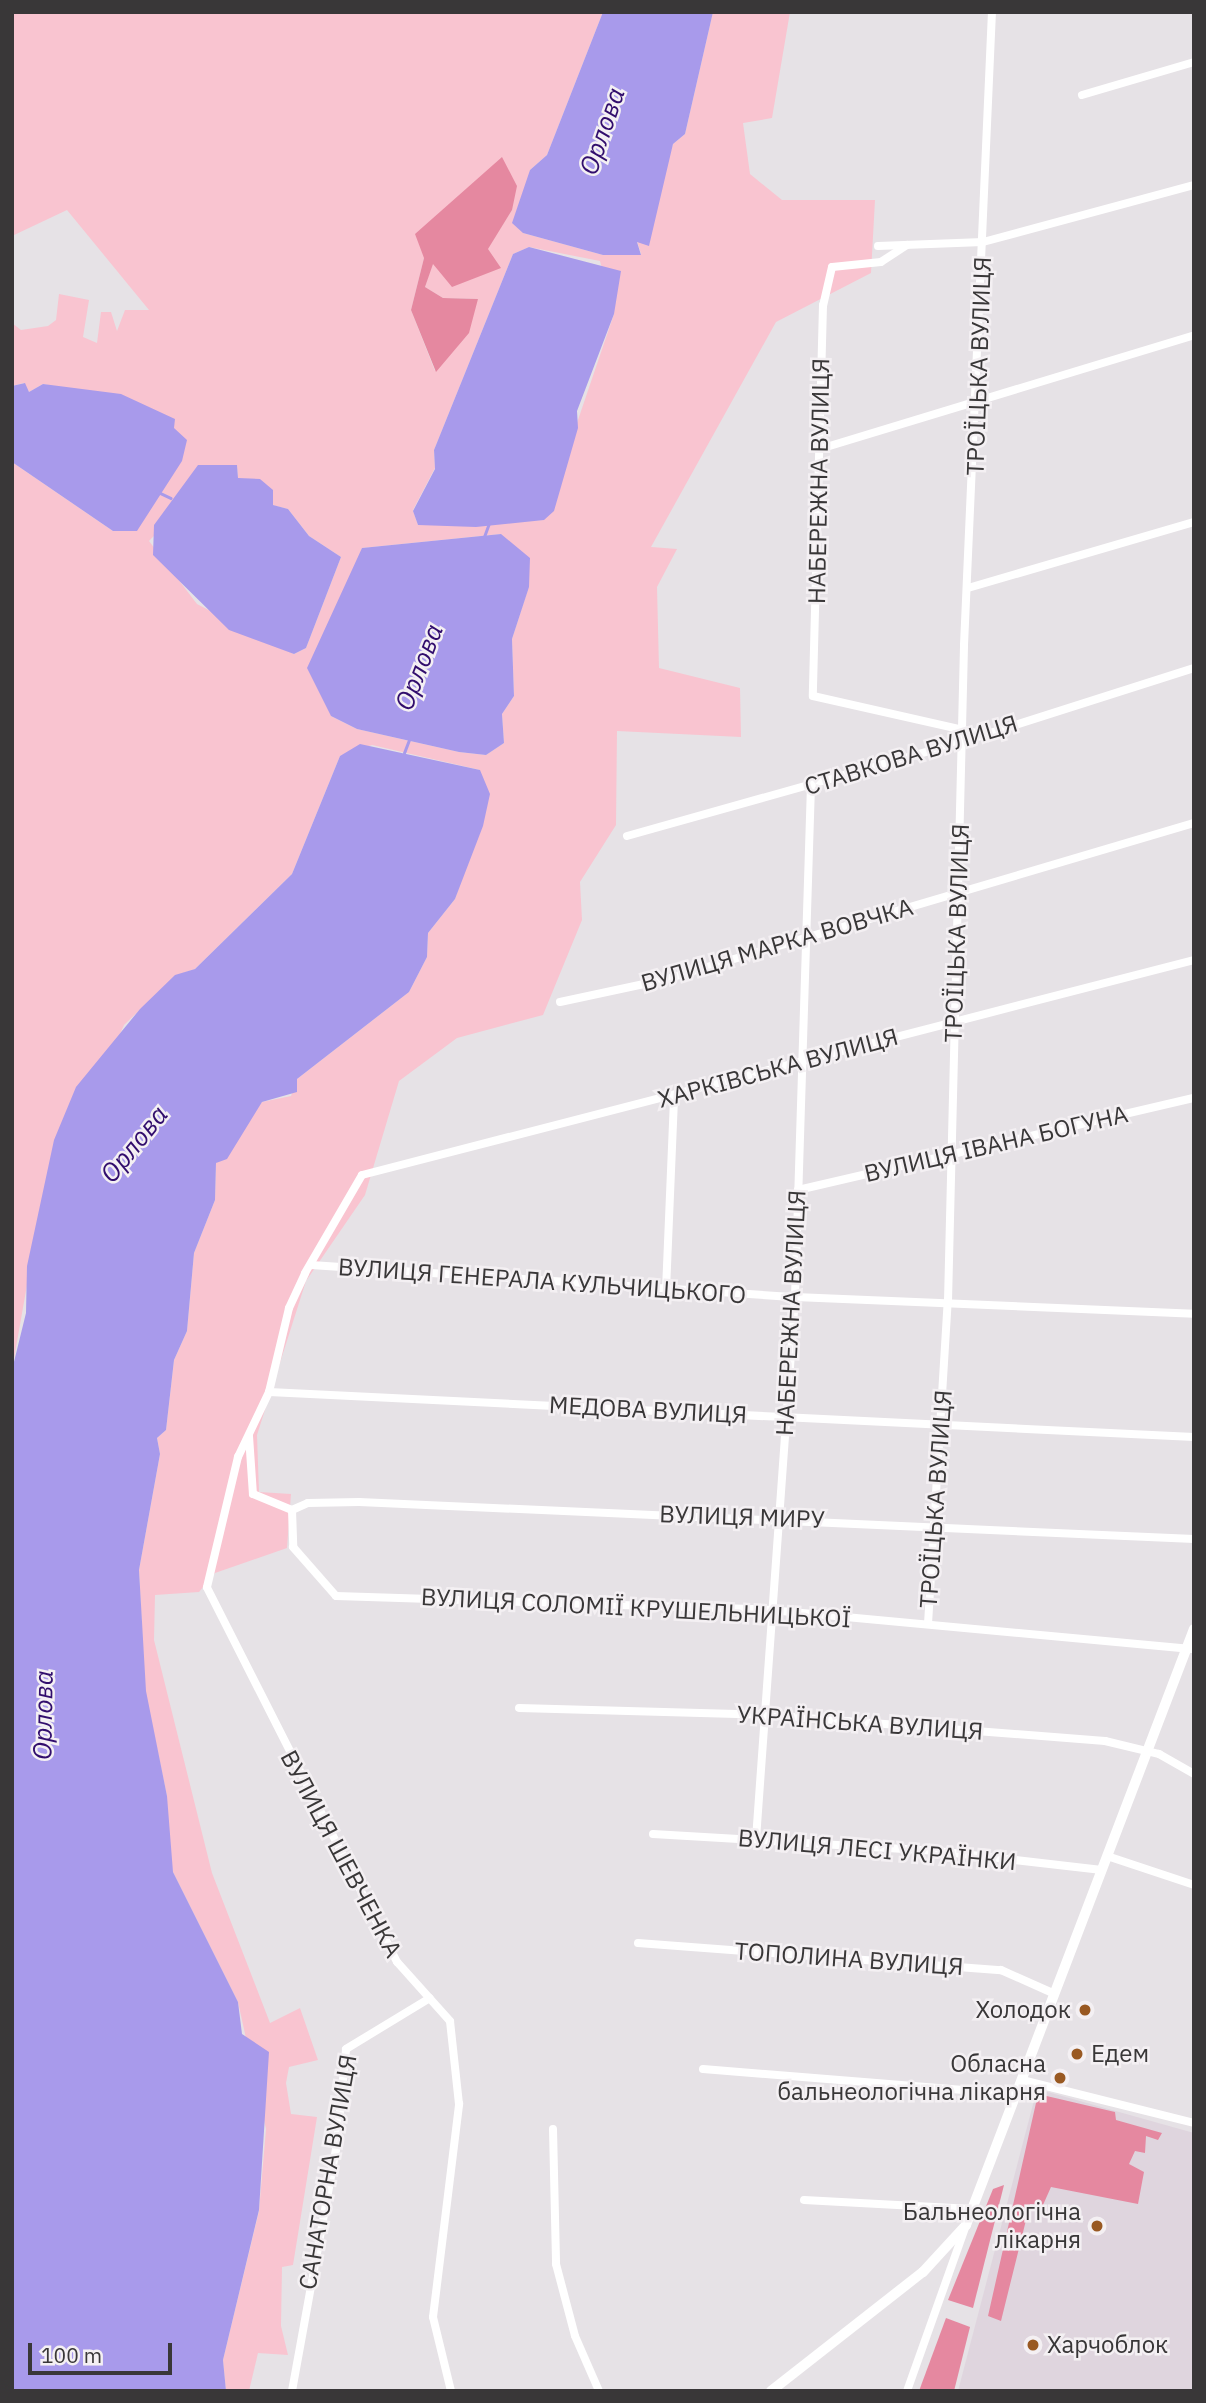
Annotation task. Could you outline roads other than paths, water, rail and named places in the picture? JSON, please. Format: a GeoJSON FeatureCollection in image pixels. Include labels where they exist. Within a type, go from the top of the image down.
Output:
{"type":"FeatureCollection","features":[{"type":"Feature","properties":{"kind":"street","name":"ТРОЇЦЬКА ВУЛИЦЯ"},"geometry":{"type":"LineString","coordinates":[[928,1624],[948,1301],[962,742],[980,396],[992,12]]}},
{"type":"Feature","properties":{"kind":"street"},"geometry":{"type":"LineString","coordinates":[[1082,95],[1194,62]]}},
{"type":"Feature","properties":{"kind":"street"},"geometry":{"type":"LineString","coordinates":[[878,246],[983,242],[1194,185]]}},
{"type":"Feature","properties":{"kind":"street","name":"НАБЕРЕЖНА ВУЛИЦЯ"},"geometry":{"type":"LineString","coordinates":[[906,246],[881,262],[832,268],[818,330],[823,448],[813,696],[963,726]]}},
{"type":"Feature","properties":{"kind":"street"},"geometry":{"type":"LineString","coordinates":[[823,448],[980,396],[1194,335]]}},
{"type":"Feature","properties":{"kind":"street"},"geometry":{"type":"LineString","coordinates":[[968,588],[1194,522]]}},
{"type":"Feature","properties":{"kind":"street","name":"СТАВКОВА ВУЛИЦЯ"},"geometry":{"type":"LineString","coordinates":[[627,836],[962,742],[1194,668]]}},
{"type":"Feature","properties":{"kind":"street"},"geometry":{"type":"LineString","coordinates":[[963,726],[982,734]]}},
{"type":"Feature","properties":{"kind":"street","name":"НАБЕРЕЖНА ВУЛИЦЯ"},"geometry":{"type":"LineString","coordinates":[[756,1839],[768,1715],[778,1518],[795,1297],[799,1064],[811,785]]}},
{"type":"Feature","properties":{"kind":"street","name":"ВУЛИЦЯ МАРКА ВОВЧКА"},"geometry":{"type":"LineString","coordinates":[[560,1002],[804,937],[1194,823]]}},
{"type":"Feature","properties":{"kind":"street","name":"ХАРКІВСЬКА ВУЛИЦЯ"},"geometry":{"type":"LineString","coordinates":[[310,1265],[362,1175],[1194,960]]}},
{"type":"Feature","properties":{"kind":"street"},"geometry":{"type":"LineString","coordinates":[[666,1290],[674,1096]]}},
{"type":"Feature","properties":{"kind":"street","name":"ВУЛИЦЯ ІВАНА БОГУНА"},"geometry":{"type":"LineString","coordinates":[[798,1190],[1194,1098]]}},
{"type":"Feature","properties":{"kind":"street"},"geometry":{"type":"LineString","coordinates":[[292,1510],[253,1494],[249,1430],[269,1392],[289,1308],[310,1265]]}},
{"type":"Feature","properties":{"kind":"street","name":"ВУЛИЦЯ ГЕНЕРАЛА КУЛЬЧИЦЬКОГО"},"geometry":{"type":"LineString","coordinates":[[310,1265],[666,1290],[1194,1314]]}},
{"type":"Feature","properties":{"kind":"street","name":"МЕДОВА ВУЛИЦЯ"},"geometry":{"type":"LineString","coordinates":[[269,1392],[1194,1437]]}},
{"type":"Feature","properties":{"kind":"street","name":"ВУЛИЦЯ ШЕВЧЕНКА"},"geometry":{"type":"LineString","coordinates":[[249,1430],[209,1571],[211,1603],[397,1962],[450,2021],[458,2078],[433,2317],[451,2391]]}},
{"type":"Feature","properties":{"kind":"street","name":"ВУЛИЦЯ МИРУ"},"geometry":{"type":"LineString","coordinates":[[292,1510],[308,1503],[359,1502],[935,1523],[1194,1539]]}},
{"type":"Feature","properties":{"kind":"street","name":"ВУЛИЦЯ СОЛОМІЇ КРУШЕЛЬНИЦЬКОЇ"},"geometry":{"type":"LineString","coordinates":[[292,1510],[293,1547],[329,1593],[775,1610],[1191,1647]]}},
{"type":"Feature","properties":{"kind":"street"},"geometry":{"type":"LineString","coordinates":[[907,2391],[965,2225],[1107,1856],[1191,1647],[1194,1629]]}},
{"type":"Feature","properties":{"kind":"street","name":"УКРАЇНСЬКА ВУЛИЦЯ"},"geometry":{"type":"LineString","coordinates":[[519,1708],[768,1715],[1105,1741],[1149,1750],[1194,1774]]}},
{"type":"Feature","properties":{"kind":"street","name":"ВУЛИЦЯ ЛЕСІ УКРАЇНКИ"},"geometry":{"type":"LineString","coordinates":[[653,1834],[756,1839],[1102,1870]]}},
{"type":"Feature","properties":{"kind":"street"},"geometry":{"type":"LineString","coordinates":[[1107,1856],[1194,1885]]}},
{"type":"Feature","properties":{"kind":"street","name":"ТОПОЛИНА ВУЛИЦЯ"},"geometry":{"type":"LineString","coordinates":[[638,1942],[1001,1970],[1055,1994]]}},
{"type":"Feature","properties":{"kind":"street","name":"САНАТОРНА ВУЛИЦЯ"},"geometry":{"type":"LineString","coordinates":[[292,2391],[336,2150],[346,2049],[430,1998]]}},
{"type":"Feature","properties":{"kind":"street"},"geometry":{"type":"LineString","coordinates":[[703,2069],[1016,2094]]}},
{"type":"Feature","properties":{"kind":"street"},"geometry":{"type":"LineString","coordinates":[[1022,2080],[1194,2123]]}},
{"type":"Feature","properties":{"kind":"street"},"geometry":{"type":"LineString","coordinates":[[553,2129],[556,2264],[575,2336],[599,2391]]}},
{"type":"Feature","properties":{"kind":"street"},"geometry":{"type":"LineString","coordinates":[[804,2200],[972,2209]]}},
{"type":"Feature","properties":{"kind":"street"},"geometry":{"type":"LineString","coordinates":[[771,2391],[923,2272],[965,2225]]}},
{"type":"Feature","properties":{"kind":"water"},"geometry":{"type":"Polygon","coordinates":[[[603,12],[713,12],[685,134],[673,144],[649,246],[637,242],[641,255],[603,255],[523,233],[512,223],[530,170],[547,155],[603,12]]]}},
{"type":"Feature","properties":{"kind":"water"},"geometry":{"type":"Polygon","coordinates":[[[529,247],[621,271],[614,314],[577,411],[578,428],[554,511],[544,520],[476,527],[418,525],[413,511],[435,469],[434,450],[513,254],[529,247]]]}},
{"type":"Feature","properties":{"kind":"water"},"geometry":{"type":"Polygon","coordinates":[[[25,383],[29,392],[43,384],[121,394],[175,419],[174,428],[187,440],[182,461],[137,531],[113,531],[12,462],[12,386],[25,383]]]}},
{"type":"Feature","properties":{"kind":"water"},"geometry":{"type":"Polygon","coordinates":[[[198,465],[237,465],[238,478],[260,479],[273,490],[273,505],[288,509],[309,536],[341,557],[306,648],[294,654],[229,630],[153,555],[154,525],[198,465]]]}},
{"type":"Feature","properties":{"kind":"water"},"geometry":{"type":"Polygon","coordinates":[[[501,534],[530,558],[529,587],[512,639],[514,696],[502,714],[504,743],[486,755],[459,752],[357,729],[331,716],[307,668],[362,548],[501,534]]]}},
{"type":"Feature","properties":{"kind":"water"},"geometry":{"type":"Polygon","coordinates":[[[360,744],[480,770],[490,794],[483,826],[455,899],[428,933],[427,957],[409,992],[297,1079],[297,1092],[262,1102],[227,1159],[216,1163],[215,1200],[194,1253],[187,1331],[174,1360],[166,1430],[157,1438],[160,1454],[139,1570],[146,1691],[167,1796],[173,1872],[238,2002],[242,2034],[269,2052],[259,2210],[223,2360],[226,2391],[12,2391],[12,1370],[26,1313],[27,1266],[54,1140],[76,1087],[140,1009],[175,975],[195,969],[292,874],[340,756],[360,744]]]}},
{"type":"Feature","properties":{"kind":"waterway"},"geometry":{"type":"LineString","coordinates":[[158,492],[171,498]]}},
{"type":"Feature","properties":{"kind":"waterway","name":"Орлова"},"geometry":{"type":"LineString","coordinates":[[484,537],[489,523]]}},
{"type":"Feature","properties":{"kind":"waterway","name":"Орлова"},"geometry":{"type":"LineString","coordinates":[[404,753],[409,740]]}},
{"type":"Feature","properties":{"kind":"place","name":"Холодок"},"geometry":{"type":"Point","coordinates":[1085,2010]}},
{"type":"Feature","properties":{"kind":"place","name":"Едем"},"geometry":{"type":"Point","coordinates":[1077,2054]}},
{"type":"Feature","properties":{"kind":"place","name":"Обласна бальнеологічна лікарня"},"geometry":{"type":"Point","coordinates":[1060,2078]}},
{"type":"Feature","properties":{"kind":"place","name":"Бальнеологічна лікарня"},"geometry":{"type":"Point","coordinates":[1097,2226]}},
{"type":"Feature","properties":{"kind":"place","name":"Харчоблок"},"geometry":{"type":"Point","coordinates":[1033,2345]}}]}
